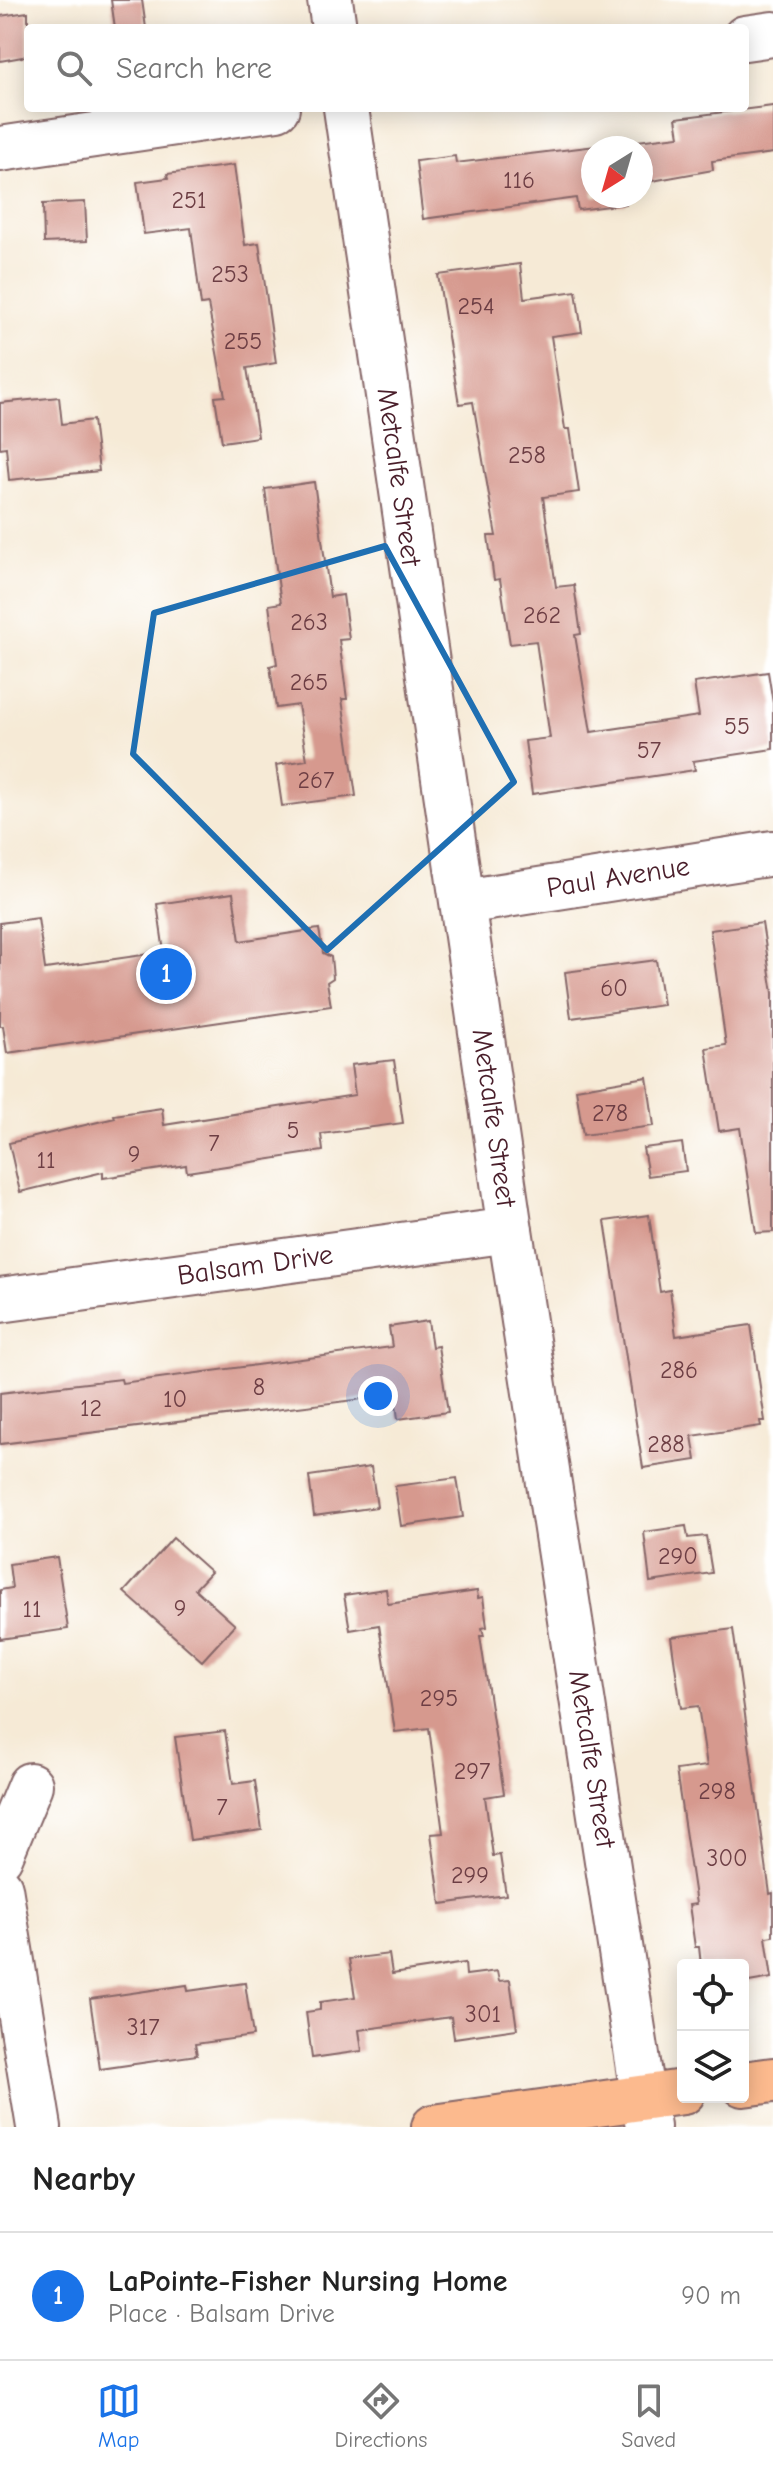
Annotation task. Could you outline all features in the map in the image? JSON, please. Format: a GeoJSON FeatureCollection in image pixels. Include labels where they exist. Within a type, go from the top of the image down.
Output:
{"type":"FeatureCollection","features":[{"type":"Feature","properties":{"kind":"main road"},"geometry":{"type":"LineString","coordinates":[[749,2083],[773,2080]]}},
{"type":"Feature","properties":{"kind":"main road"},"geometry":{"type":"LineString","coordinates":[[434,2127],[659,2105]]}},
{"type":"Feature","properties":{"kind":"street"},"geometry":{"type":"LineString","coordinates":[[330,0],[333,24]]}},
{"type":"Feature","properties":{"kind":"street"},"geometry":{"type":"LineString","coordinates":[[749,37],[773,34]]}},
{"type":"Feature","properties":{"kind":"street"},"geometry":{"type":"LineString","coordinates":[[0,149],[250,112]]}},
{"type":"Feature","properties":{"kind":"street","name":"Metcalfe Street"},"geometry":{"type":"LineString","coordinates":[[347,112],[510,1230],[659,2105]]}},
{"type":"Feature","properties":{"kind":"street","name":"Paul Avenue"},"geometry":{"type":"LineString","coordinates":[[463,902],[773,853]]}},
{"type":"Feature","properties":{"kind":"street","name":"Balsam Drive"},"geometry":{"type":"LineString","coordinates":[[0,1300],[510,1230]]}},
{"type":"Feature","properties":{"kind":"street"},"geometry":{"type":"LineString","coordinates":[[0,1857],[30,1785]]}},
{"type":"Feature","properties":{"kind":"street"},"geometry":{"type":"LineString","coordinates":[[0,1888],[39,2127]]}},
{"type":"Feature","properties":{"kind":"highlighted area"},"geometry":{"type":"Polygon","coordinates":[[[385,546],[514,782],[327,950],[133,754],[154,613],[385,546]]]}},
{"type":"Feature","properties":{"kind":"building"},"geometry":{"type":"Polygon","coordinates":[[[111,0],[142,0],[145,24],[114,24],[111,0]]]}},
{"type":"Feature","properties":{"kind":"building"},"geometry":{"type":"Polygon","coordinates":[[[28,12],[28,24],[24,24],[24,57],[0,61],[0,16],[28,12]]]}},
{"type":"Feature","properties":{"kind":"building"},"geometry":{"type":"Polygon","coordinates":[[[773,106],[773,153],[712,161],[713,170],[653,181],[653,139],[679,136],[676,118],[749,112],[749,109],[773,106]]]}},
{"type":"Feature","properties":{"kind":"building"},"geometry":{"type":"Polygon","coordinates":[[[581,148],[581,208],[594,208],[578,210],[576,198],[423,219],[416,161],[455,156],[456,163],[581,148]]]}},
{"type":"Feature","properties":{"kind":"building"},"geometry":{"type":"Polygon","coordinates":[[[234,165],[245,245],[259,243],[276,363],[247,368],[258,437],[222,442],[215,397],[225,396],[208,304],[201,305],[191,228],[144,234],[137,182],[168,178],[167,174],[234,165]]]}},
{"type":"Feature","properties":{"kind":"building"},"geometry":{"type":"Polygon","coordinates":[[[85,202],[87,241],[44,243],[43,204],[85,202]]]}},
{"type":"Feature","properties":{"kind":"building"},"geometry":{"type":"Polygon","coordinates":[[[520,264],[524,298],[576,291],[582,332],[551,336],[565,429],[570,429],[579,492],[543,497],[556,587],[574,585],[581,634],[575,635],[591,732],[699,716],[694,683],[768,672],[773,703],[773,749],[693,761],[695,770],[532,794],[525,741],[550,738],[536,641],[510,644],[500,579],[494,580],[488,536],[496,536],[473,402],[459,404],[438,275],[520,264]]]}},
{"type":"Feature","properties":{"kind":"building"},"geometry":{"type":"Polygon","coordinates":[[[59,397],[62,424],[93,420],[99,471],[9,480],[6,447],[0,448],[0,403],[59,397]]]}},
{"type":"Feature","properties":{"kind":"building"},"geometry":{"type":"Polygon","coordinates":[[[314,482],[330,597],[343,595],[349,639],[339,640],[347,699],[342,699],[356,796],[282,806],[276,765],[307,760],[298,705],[276,708],[270,666],[277,664],[269,605],[281,603],[265,489],[314,482]]]}},
{"type":"Feature","properties":{"kind":"building"},"geometry":{"type":"Polygon","coordinates":[[[233,893],[240,941],[319,929],[323,953],[331,957],[333,978],[327,982],[331,1006],[7,1053],[3,1026],[0,1026],[0,923],[38,918],[45,969],[164,952],[157,904],[233,893]]]}},
{"type":"Feature","properties":{"kind":"building"},"geometry":{"type":"Polygon","coordinates":[[[762,923],[773,993],[773,1232],[756,1233],[740,1128],[719,1131],[706,1048],[726,1045],[710,930],[762,923]]]}},
{"type":"Feature","properties":{"kind":"building"},"geometry":{"type":"Polygon","coordinates":[[[656,960],[663,1005],[571,1018],[565,972],[656,960]]]}},
{"type":"Feature","properties":{"kind":"building"},"geometry":{"type":"Polygon","coordinates":[[[394,1060],[403,1123],[321,1134],[323,1151],[187,1172],[186,1165],[103,1178],[103,1172],[20,1192],[9,1143],[115,1118],[114,1115],[162,1108],[164,1125],[355,1095],[351,1065],[394,1060]]]}},
{"type":"Feature","properties":{"kind":"building"},"geometry":{"type":"Polygon","coordinates":[[[647,1077],[654,1126],[583,1135],[576,1089],[647,1077]]]}},
{"type":"Feature","properties":{"kind":"building"},"geometry":{"type":"Polygon","coordinates":[[[682,1143],[686,1171],[648,1176],[643,1148],[682,1143]]]}},
{"type":"Feature","properties":{"kind":"building"},"geometry":{"type":"Polygon","coordinates":[[[649,1215],[660,1292],[670,1290],[676,1336],[751,1325],[765,1421],[760,1421],[761,1426],[692,1436],[696,1460],[643,1468],[605,1221],[649,1215]]]}},
{"type":"Feature","properties":{"kind":"building"},"geometry":{"type":"Polygon","coordinates":[[[428,1321],[432,1347],[438,1346],[448,1412],[398,1419],[395,1395],[0,1444],[0,1393],[121,1379],[122,1383],[392,1347],[389,1327],[428,1321]]]}},
{"type":"Feature","properties":{"kind":"building"},"geometry":{"type":"Polygon","coordinates":[[[371,1467],[377,1507],[314,1516],[309,1476],[371,1467]]]}},
{"type":"Feature","properties":{"kind":"building"},"geometry":{"type":"Polygon","coordinates":[[[457,1478],[463,1517],[401,1526],[395,1486],[457,1478]]]}},
{"type":"Feature","properties":{"kind":"building"},"geometry":{"type":"Polygon","coordinates":[[[686,1526],[688,1538],[706,1536],[712,1573],[650,1582],[644,1532],[686,1526]]]}},
{"type":"Feature","properties":{"kind":"building"},"geometry":{"type":"Polygon","coordinates":[[[173,1538],[211,1572],[195,1589],[235,1625],[202,1661],[124,1592],[173,1538]]]}},
{"type":"Feature","properties":{"kind":"building"},"geometry":{"type":"Polygon","coordinates":[[[57,1557],[68,1629],[0,1639],[0,1590],[12,1588],[9,1564],[57,1557]]]}},
{"type":"Feature","properties":{"kind":"building"},"geometry":{"type":"Polygon","coordinates":[[[386,1589],[388,1604],[477,1591],[478,1598],[483,1597],[487,1627],[482,1628],[484,1636],[480,1636],[504,1794],[485,1797],[493,1856],[500,1855],[506,1895],[441,1904],[431,1834],[443,1833],[429,1728],[395,1732],[379,1625],[350,1630],[344,1595],[386,1589]]]}},
{"type":"Feature","properties":{"kind":"building"},"geometry":{"type":"Polygon","coordinates":[[[733,1629],[770,1894],[773,1893],[773,1936],[766,1937],[772,1978],[749,1982],[749,1959],[700,1959],[699,1947],[695,1947],[689,1905],[696,1904],[676,1770],[707,1766],[698,1706],[681,1708],[671,1637],[733,1629]]]}},
{"type":"Feature","properties":{"kind":"building"},"geometry":{"type":"Polygon","coordinates":[[[225,1731],[233,1784],[255,1781],[262,1830],[190,1840],[175,1737],[225,1731]]]}},
{"type":"Feature","properties":{"kind":"building"},"geometry":{"type":"Polygon","coordinates":[[[389,1954],[392,1974],[465,1963],[466,1975],[497,1971],[499,1981],[510,1980],[517,2029],[454,2038],[451,2017],[359,2030],[362,2051],[312,2058],[306,2012],[320,2010],[320,2002],[355,1997],[349,1959],[389,1954]]]}},
{"type":"Feature","properties":{"kind":"building"},"geometry":{"type":"Polygon","coordinates":[[[245,1983],[253,2036],[195,2044],[197,2055],[100,2069],[90,1999],[187,1985],[188,1991],[245,1983]]]}},
{"type":"Feature","properties":{"kind":"place","name":"LaPointe-Fisher Nursing Home"},"geometry":{"type":"Point","coordinates":[166,974]}}]}
